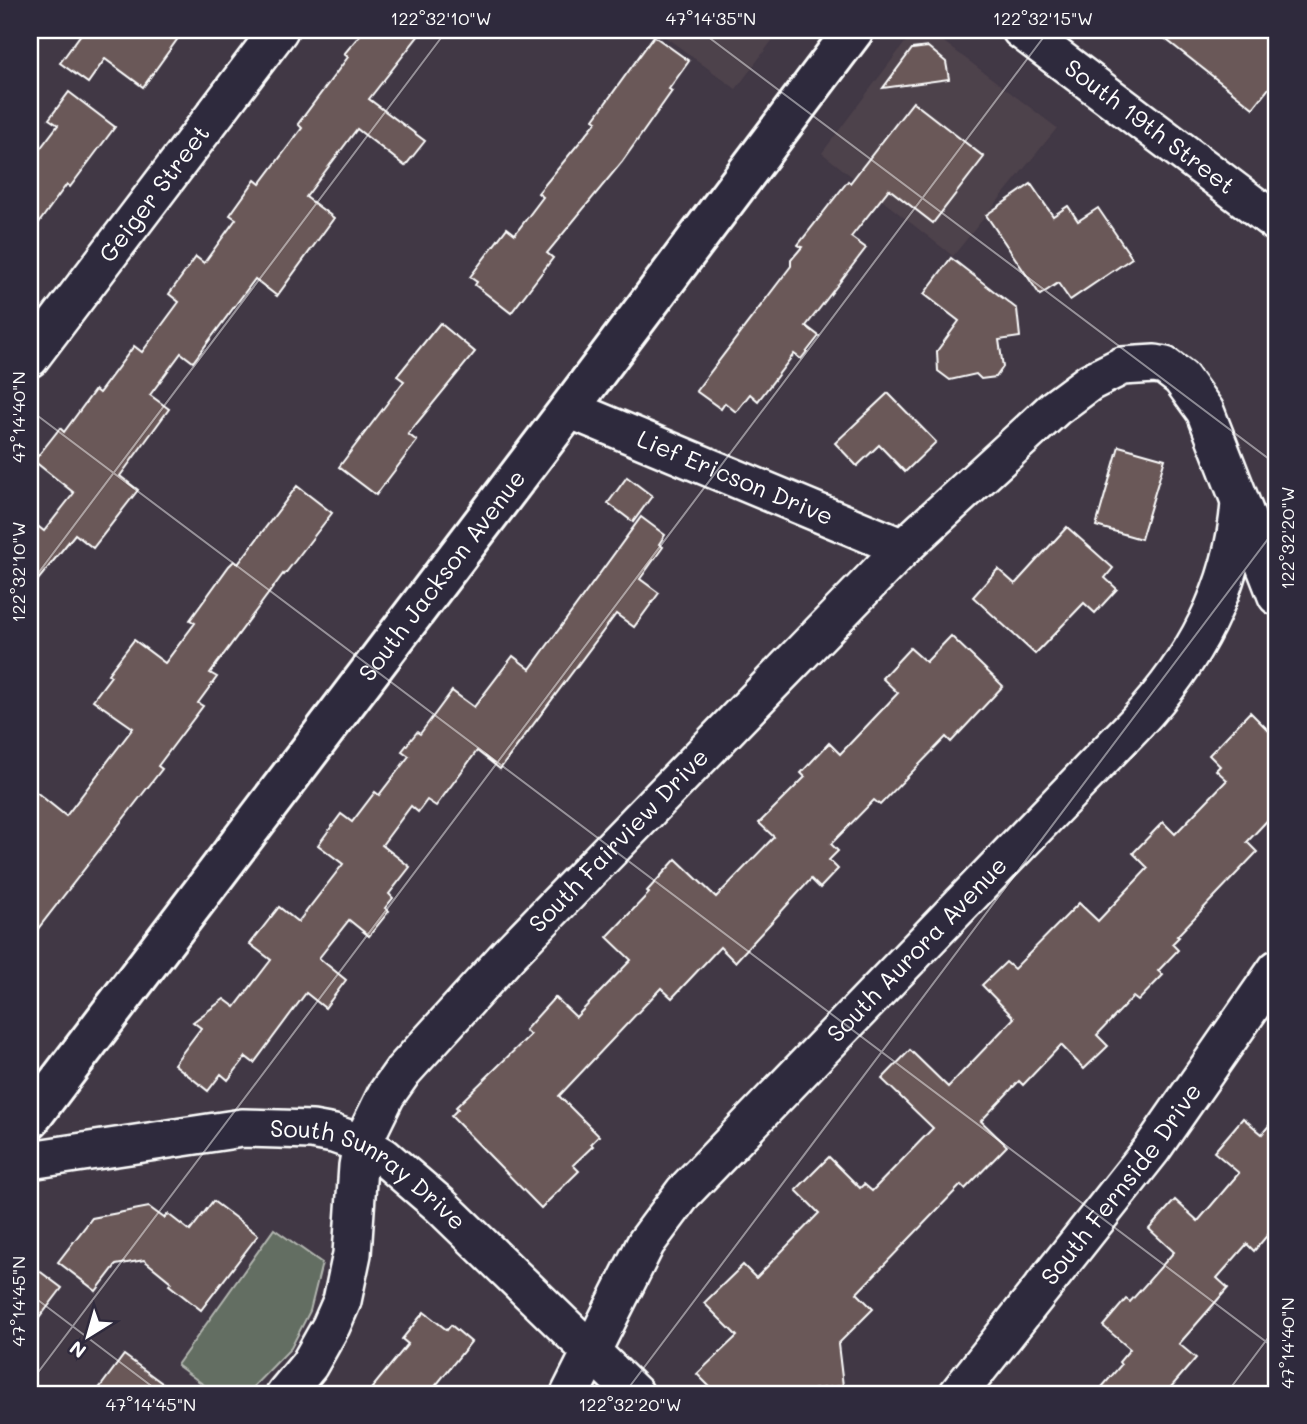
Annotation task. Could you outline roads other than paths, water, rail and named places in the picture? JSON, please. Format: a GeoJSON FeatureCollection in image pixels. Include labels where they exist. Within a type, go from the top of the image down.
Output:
{"type":"FeatureCollection","features":[{"type":"Feature","properties":{"kind":"main road","name":"South Jackson Avenue"},"geometry":{"type":"LineString","coordinates":[[30,1119],[854,30]]}},
{"type":"Feature","properties":{"kind":"street","name":"Geiger Street"},"geometry":{"type":"LineString","coordinates":[[30,358],[279,30]]}},
{"type":"Feature","properties":{"kind":"street","name":"South 19th Street"},"geometry":{"type":"LineString","coordinates":[[1021,30],[1277,223]]}},
{"type":"Feature","properties":{"kind":"street","name":"South Fairview Drive"},"geometry":{"type":"LineString","coordinates":[[285,1394],[309,1365],[342,1301],[352,1254],[362,1144],[386,1094],[462,1004],[903,548],[1055,408],[1099,376],[1122,366],[1145,363],[1165,366],[1181,378],[1205,411],[1240,499]]}},
{"type":"Feature","properties":{"kind":"street","name":"Lief Ericson Drive"},"geometry":{"type":"LineString","coordinates":[[569,409],[903,548]]}},
{"type":"Feature","properties":{"kind":"street"},"geometry":{"type":"LineString","coordinates":[[1240,499],[1277,596]]}},
{"type":"Feature","properties":{"kind":"street","name":"South Aurora Avenue"},"geometry":{"type":"LineString","coordinates":[[570,1394],[646,1243],[684,1192],[1135,724],[1174,680],[1207,624],[1221,587],[1236,536],[1240,499]]}},
{"type":"Feature","properties":{"kind":"street","name":"South Fernside Drive"},"geometry":{"type":"LineString","coordinates":[[958,1394],[1152,1149],[1277,970]]}},
{"type":"Feature","properties":{"kind":"street","name":"South Sunray Drive"},"geometry":{"type":"LineString","coordinates":[[30,1160],[242,1128],[313,1130],[362,1144],[384,1157],[440,1205],[635,1394]]}}]}
